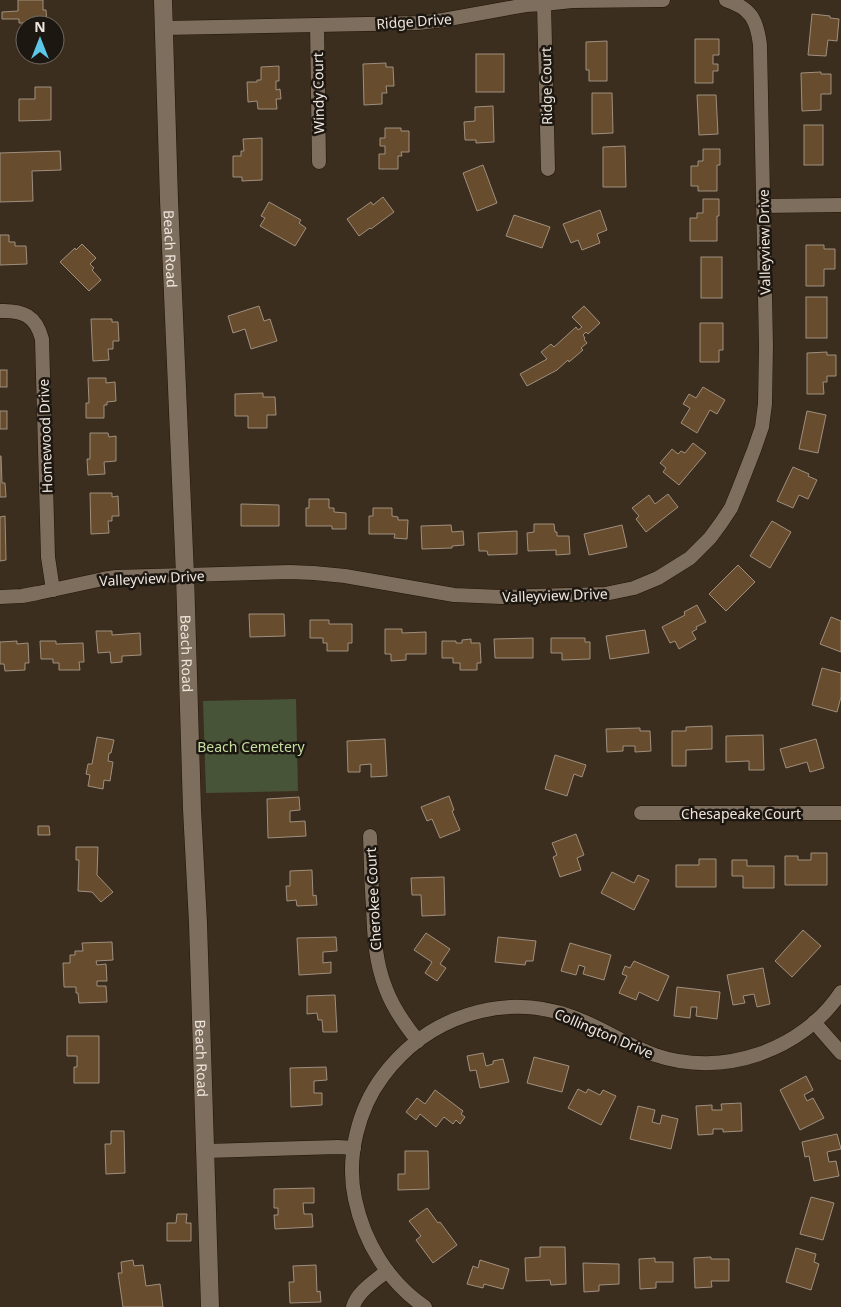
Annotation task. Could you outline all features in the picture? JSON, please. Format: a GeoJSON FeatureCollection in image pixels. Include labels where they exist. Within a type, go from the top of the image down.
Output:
{"type":"FeatureCollection","features":[{"type":"Feature","properties":{"kind":"street","name":"Beach Road"},"geometry":{"type":"LineString","coordinates":[[163,0],[192,809],[198,923],[210,1307]]}},
{"type":"Feature","properties":{"kind":"street","name":"Ridge Drive"},"geometry":{"type":"LineString","coordinates":[[164,28],[418,22],[443,20],[526,5],[572,1],[663,0]]}},
{"type":"Feature","properties":{"kind":"street","name":"Valleyview Drive"},"geometry":{"type":"LineString","coordinates":[[0,598],[22,596],[116,577],[314,573],[367,579],[454,595],[501,597],[605,594],[645,584],[690,558],[721,523],[731,508],[762,427],[765,404],[759,31],[751,14],[743,7],[726,0]]}},
{"type":"Feature","properties":{"kind":"street","name":"Ridge Court"},"geometry":{"type":"LineString","coordinates":[[544,4],[548,168]]}},
{"type":"Feature","properties":{"kind":"street","name":"Windy Court"},"geometry":{"type":"LineString","coordinates":[[317,25],[320,162]]}},
{"type":"Feature","properties":{"kind":"street"},"geometry":{"type":"LineString","coordinates":[[763,206],[841,205]]}},
{"type":"Feature","properties":{"kind":"street","name":"Homewood Drive"},"geometry":{"type":"LineString","coordinates":[[0,310],[21,312],[30,317],[35,323],[42,339],[48,557],[53,590]]}},
{"type":"Feature","properties":{"kind":"street","name":"Chesapeake Court"},"geometry":{"type":"LineString","coordinates":[[641,813],[841,813]]}},
{"type":"Feature","properties":{"kind":"street","name":"Cherokee Court"},"geometry":{"type":"LineString","coordinates":[[370,836],[374,934],[380,971],[393,1006],[418,1040]]}},
{"type":"Feature","properties":{"kind":"street","name":"Collington Drive"},"geometry":{"type":"LineString","coordinates":[[417,1305],[387,1271],[368,1239],[358,1214],[352,1175],[354,1148],[360,1120],[365,1108],[380,1080],[391,1065],[418,1040],[448,1022],[479,1011],[518,1007],[537,1008],[556,1011],[573,1017],[656,1055],[694,1062],[729,1062],[747,1058],[784,1044],[814,1022],[827,1010],[841,992]]}},
{"type":"Feature","properties":{"kind":"street"},"geometry":{"type":"LineString","coordinates":[[814,1022],[841,1053]]}},
{"type":"Feature","properties":{"kind":"street"},"geometry":{"type":"LineString","coordinates":[[206,1151],[354,1148]]}},
{"type":"Feature","properties":{"kind":"street"},"geometry":{"type":"LineString","coordinates":[[353,1307],[354,1301],[360,1294],[387,1271]]}},
{"type":"Feature","properties":{"kind":"green space","name":"Beach Cemetery"},"geometry":{"type":"Polygon","coordinates":[[[296,699],[298,791],[206,793],[203,701],[296,699]]]}},
{"type":"Feature","properties":{"kind":"building"},"geometry":{"type":"Polygon","coordinates":[[[18,0],[43,0],[43,10],[46,10],[46,15],[15,15],[15,19],[2,19],[2,12],[18,11],[18,0]]]}},
{"type":"Feature","properties":{"kind":"building"},"geometry":{"type":"Polygon","coordinates":[[[812,14],[839,19],[837,41],[828,40],[826,56],[808,55],[812,14]]]}},
{"type":"Feature","properties":{"kind":"building"},"geometry":{"type":"Polygon","coordinates":[[[695,39],[719,39],[719,55],[713,55],[713,64],[718,64],[718,71],[713,71],[713,83],[695,83],[695,39]]]}},
{"type":"Feature","properties":{"kind":"building"},"geometry":{"type":"Polygon","coordinates":[[[607,41],[607,81],[589,81],[589,70],[586,70],[586,42],[607,41]]]}},
{"type":"Feature","properties":{"kind":"building"},"geometry":{"type":"Polygon","coordinates":[[[476,54],[504,54],[504,92],[476,92],[476,54]]]}},
{"type":"Feature","properties":{"kind":"building"},"geometry":{"type":"Polygon","coordinates":[[[386,63],[386,67],[393,67],[394,86],[386,86],[387,93],[382,93],[382,104],[364,105],[363,64],[386,63]]]}},
{"type":"Feature","properties":{"kind":"building"},"geometry":{"type":"Polygon","coordinates":[[[279,66],[279,81],[276,81],[276,90],[280,89],[281,99],[276,99],[277,109],[258,109],[257,101],[248,102],[247,82],[261,80],[261,67],[279,66]]]}},
{"type":"Feature","properties":{"kind":"building"},"geometry":{"type":"Polygon","coordinates":[[[821,72],[821,74],[831,74],[831,94],[821,94],[821,110],[802,111],[801,73],[821,72]]]}},
{"type":"Feature","properties":{"kind":"building"},"geometry":{"type":"Polygon","coordinates":[[[35,87],[51,87],[51,120],[19,121],[19,99],[35,99],[35,87]]]}},
{"type":"Feature","properties":{"kind":"building"},"geometry":{"type":"Polygon","coordinates":[[[592,93],[612,93],[613,133],[592,134],[592,93]]]}},
{"type":"Feature","properties":{"kind":"building"},"geometry":{"type":"Polygon","coordinates":[[[697,95],[716,95],[718,134],[699,135],[697,95]]]}},
{"type":"Feature","properties":{"kind":"building"},"geometry":{"type":"Polygon","coordinates":[[[493,106],[494,142],[476,143],[476,140],[465,140],[464,122],[475,121],[475,107],[493,106]]]}},
{"type":"Feature","properties":{"kind":"building"},"geometry":{"type":"Polygon","coordinates":[[[804,125],[823,125],[823,165],[804,165],[804,125]]]}},
{"type":"Feature","properties":{"kind":"building"},"geometry":{"type":"Polygon","coordinates":[[[385,128],[401,128],[401,131],[409,131],[409,152],[401,152],[402,156],[398,156],[398,169],[379,169],[379,154],[385,154],[385,146],[380,146],[380,138],[385,138],[385,128]]]}},
{"type":"Feature","properties":{"kind":"building"},"geometry":{"type":"Polygon","coordinates":[[[262,138],[262,180],[242,181],[242,177],[233,177],[233,156],[241,156],[241,151],[244,151],[243,139],[262,138]]]}},
{"type":"Feature","properties":{"kind":"building"},"geometry":{"type":"Polygon","coordinates":[[[625,146],[626,187],[603,187],[603,147],[625,146]]]}},
{"type":"Feature","properties":{"kind":"building"},"geometry":{"type":"Polygon","coordinates":[[[703,149],[720,149],[720,165],[717,165],[717,191],[698,191],[698,186],[691,186],[691,166],[698,166],[698,161],[703,161],[703,149]]]}},
{"type":"Feature","properties":{"kind":"building"},"geometry":{"type":"Polygon","coordinates":[[[60,151],[61,170],[32,171],[33,201],[0,202],[0,153],[60,151]]]}},
{"type":"Feature","properties":{"kind":"building"},"geometry":{"type":"Polygon","coordinates":[[[483,165],[497,203],[477,211],[463,173],[483,165]]]}},
{"type":"Feature","properties":{"kind":"building"},"geometry":{"type":"Polygon","coordinates":[[[383,197],[394,212],[359,236],[347,219],[371,202],[373,205],[383,197]]]}},
{"type":"Feature","properties":{"kind":"building"},"geometry":{"type":"Polygon","coordinates":[[[703,199],[719,199],[717,241],[690,241],[690,218],[697,218],[697,213],[703,213],[703,199]]]}},
{"type":"Feature","properties":{"kind":"building"},"geometry":{"type":"Polygon","coordinates":[[[269,202],[301,220],[299,223],[306,228],[295,246],[260,226],[265,218],[261,216],[269,202]]]}},
{"type":"Feature","properties":{"kind":"building"},"geometry":{"type":"Polygon","coordinates":[[[600,210],[607,230],[597,234],[600,243],[582,250],[578,240],[571,243],[563,224],[600,210]]]}},
{"type":"Feature","properties":{"kind":"building"},"geometry":{"type":"Polygon","coordinates":[[[514,215],[550,227],[542,248],[506,236],[514,215]]]}},
{"type":"Feature","properties":{"kind":"building"},"geometry":{"type":"Polygon","coordinates":[[[0,235],[9,235],[9,242],[15,242],[15,246],[26,246],[27,264],[0,265],[0,235]]]}},
{"type":"Feature","properties":{"kind":"building"},"geometry":{"type":"Polygon","coordinates":[[[82,244],[96,258],[90,264],[94,268],[92,270],[101,280],[89,291],[60,262],[82,244]]]}},
{"type":"Feature","properties":{"kind":"building"},"geometry":{"type":"Polygon","coordinates":[[[806,245],[824,245],[824,249],[835,249],[835,269],[824,269],[824,286],[806,286],[806,245]]]}},
{"type":"Feature","properties":{"kind":"building"},"geometry":{"type":"Polygon","coordinates":[[[701,257],[722,257],[722,298],[701,298],[701,257]]]}},
{"type":"Feature","properties":{"kind":"building"},"geometry":{"type":"Polygon","coordinates":[[[806,297],[827,297],[827,338],[806,338],[806,297]]]}},
{"type":"Feature","properties":{"kind":"building"},"geometry":{"type":"Polygon","coordinates":[[[259,306],[264,321],[270,319],[277,341],[251,349],[245,329],[233,333],[228,316],[259,306]]]}},
{"type":"Feature","properties":{"kind":"building"},"geometry":{"type":"Polygon","coordinates":[[[584,306],[600,323],[588,334],[586,332],[583,335],[587,343],[581,348],[583,350],[557,370],[527,386],[520,374],[547,359],[541,352],[551,344],[554,347],[576,327],[578,330],[582,327],[572,317],[584,306]]]}},
{"type":"Feature","properties":{"kind":"building"},"geometry":{"type":"Polygon","coordinates":[[[91,319],[112,319],[112,322],[118,322],[119,341],[113,341],[113,349],[108,349],[109,360],[93,361],[91,319]]]}},
{"type":"Feature","properties":{"kind":"building"},"geometry":{"type":"Polygon","coordinates":[[[700,323],[723,323],[723,350],[719,350],[719,362],[700,362],[700,323]]]}},
{"type":"Feature","properties":{"kind":"building"},"geometry":{"type":"Polygon","coordinates":[[[827,352],[827,355],[836,355],[836,376],[827,376],[827,382],[823,382],[824,394],[807,394],[807,353],[827,352]]]}},
{"type":"Feature","properties":{"kind":"building"},"geometry":{"type":"Polygon","coordinates":[[[0,370],[7,370],[7,387],[0,387],[0,370]]]}},
{"type":"Feature","properties":{"kind":"building"},"geometry":{"type":"Polygon","coordinates":[[[88,378],[106,378],[106,383],[115,382],[116,401],[107,402],[107,405],[104,405],[104,418],[86,418],[86,403],[89,403],[88,378]]]}},
{"type":"Feature","properties":{"kind":"building"},"geometry":{"type":"Polygon","coordinates":[[[703,387],[725,400],[717,414],[710,410],[697,433],[681,423],[690,408],[683,404],[689,394],[696,398],[703,387]]]}},
{"type":"Feature","properties":{"kind":"building"},"geometry":{"type":"Polygon","coordinates":[[[263,393],[263,397],[275,397],[276,415],[267,415],[267,428],[248,428],[248,416],[235,416],[235,394],[263,393]]]}},
{"type":"Feature","properties":{"kind":"building"},"geometry":{"type":"Polygon","coordinates":[[[0,411],[7,411],[7,429],[0,429],[0,411]]]}},
{"type":"Feature","properties":{"kind":"building"},"geometry":{"type":"Polygon","coordinates":[[[807,411],[826,415],[818,453],[799,449],[807,411]]]}},
{"type":"Feature","properties":{"kind":"building"},"geometry":{"type":"Polygon","coordinates":[[[90,433],[108,433],[109,437],[116,436],[116,461],[104,462],[105,474],[88,475],[87,459],[90,459],[90,433]]]}},
{"type":"Feature","properties":{"kind":"building"},"geometry":{"type":"Polygon","coordinates":[[[693,443],[706,453],[679,485],[663,472],[666,468],[660,463],[672,449],[678,454],[681,451],[685,453],[693,443]]]}},
{"type":"Feature","properties":{"kind":"building"},"geometry":{"type":"Polygon","coordinates":[[[0,456],[2,483],[5,483],[6,497],[0,497],[0,456]]]}},
{"type":"Feature","properties":{"kind":"building"},"geometry":{"type":"Polygon","coordinates":[[[793,467],[817,480],[808,499],[799,495],[793,508],[777,501],[793,467]]]}},
{"type":"Feature","properties":{"kind":"building"},"geometry":{"type":"Polygon","coordinates":[[[90,493],[112,493],[112,497],[118,496],[119,516],[112,516],[112,521],[108,521],[109,533],[91,534],[90,493]]]}},
{"type":"Feature","properties":{"kind":"building"},"geometry":{"type":"Polygon","coordinates":[[[668,494],[678,507],[646,532],[636,519],[639,516],[632,508],[649,495],[655,504],[668,494]]]}},
{"type":"Feature","properties":{"kind":"building"},"geometry":{"type":"Polygon","coordinates":[[[309,499],[329,499],[329,508],[334,508],[334,512],[346,513],[346,529],[332,529],[332,526],[306,526],[306,508],[309,508],[309,499]]]}},
{"type":"Feature","properties":{"kind":"building"},"geometry":{"type":"Polygon","coordinates":[[[241,504],[279,505],[279,526],[241,526],[241,504]]]}},
{"type":"Feature","properties":{"kind":"building"},"geometry":{"type":"Polygon","coordinates":[[[373,508],[392,508],[392,516],[398,517],[398,520],[408,520],[407,539],[394,538],[395,534],[369,534],[369,516],[373,516],[373,508]]]}},
{"type":"Feature","properties":{"kind":"building"},"geometry":{"type":"Polygon","coordinates":[[[5,516],[6,560],[0,561],[0,517],[5,516]]]}},
{"type":"Feature","properties":{"kind":"building"},"geometry":{"type":"Polygon","coordinates":[[[772,521],[791,532],[770,568],[750,556],[772,521]]]}},
{"type":"Feature","properties":{"kind":"building"},"geometry":{"type":"Polygon","coordinates":[[[534,524],[554,524],[557,536],[569,536],[570,554],[556,555],[556,550],[528,551],[527,533],[534,532],[534,524]]]}},
{"type":"Feature","properties":{"kind":"building"},"geometry":{"type":"Polygon","coordinates":[[[451,525],[452,532],[463,531],[464,545],[452,546],[452,548],[422,549],[421,526],[451,525]]]}},
{"type":"Feature","properties":{"kind":"building"},"geometry":{"type":"Polygon","coordinates":[[[622,525],[627,547],[589,555],[584,534],[622,525]]]}},
{"type":"Feature","properties":{"kind":"building"},"geometry":{"type":"Polygon","coordinates":[[[517,531],[517,554],[488,555],[487,551],[479,551],[478,533],[517,531]]]}},
{"type":"Feature","properties":{"kind":"building"},"geometry":{"type":"Polygon","coordinates":[[[738,565],[755,582],[726,611],[709,594],[738,565]]]}},
{"type":"Feature","properties":{"kind":"building"},"geometry":{"type":"Polygon","coordinates":[[[697,605],[706,622],[696,627],[697,629],[692,632],[696,639],[679,649],[675,641],[670,643],[662,627],[685,615],[684,612],[697,605]]]}},
{"type":"Feature","properties":{"kind":"building"},"geometry":{"type":"Polygon","coordinates":[[[249,614],[284,614],[285,636],[250,637],[249,614]]]}},
{"type":"Feature","properties":{"kind":"building"},"geometry":{"type":"Polygon","coordinates":[[[831,617],[841,621],[841,652],[820,644],[831,617]]]}},
{"type":"Feature","properties":{"kind":"building"},"geometry":{"type":"Polygon","coordinates":[[[310,620],[329,620],[329,624],[352,624],[352,643],[348,643],[348,651],[327,651],[327,643],[323,643],[323,638],[310,638],[310,620]]]}},
{"type":"Feature","properties":{"kind":"building"},"geometry":{"type":"Polygon","coordinates":[[[385,629],[402,629],[402,633],[426,632],[426,654],[406,654],[406,660],[391,661],[391,654],[385,654],[385,629]]]}},
{"type":"Feature","properties":{"kind":"building"},"geometry":{"type":"Polygon","coordinates":[[[645,630],[649,653],[610,659],[606,636],[645,630]]]}},
{"type":"Feature","properties":{"kind":"building"},"geometry":{"type":"Polygon","coordinates":[[[96,631],[112,631],[112,635],[140,633],[141,655],[122,656],[122,662],[111,663],[110,652],[98,653],[96,631]]]}},
{"type":"Feature","properties":{"kind":"building"},"geometry":{"type":"Polygon","coordinates":[[[533,638],[533,658],[495,658],[494,639],[533,638]]]}},
{"type":"Feature","properties":{"kind":"building"},"geometry":{"type":"Polygon","coordinates":[[[551,638],[585,638],[585,642],[590,642],[590,659],[562,660],[562,653],[551,653],[551,638]]]}},
{"type":"Feature","properties":{"kind":"building"},"geometry":{"type":"Polygon","coordinates":[[[471,639],[471,643],[480,643],[481,663],[477,663],[477,670],[460,670],[460,663],[453,663],[453,658],[442,658],[442,641],[462,643],[462,640],[471,639]]]}},
{"type":"Feature","properties":{"kind":"building"},"geometry":{"type":"Polygon","coordinates":[[[17,641],[17,644],[28,643],[29,663],[25,663],[25,670],[5,671],[4,664],[0,664],[0,642],[17,641]]]}},
{"type":"Feature","properties":{"kind":"building"},"geometry":{"type":"Polygon","coordinates":[[[40,641],[56,641],[56,644],[83,643],[84,662],[79,662],[80,670],[59,670],[59,663],[53,663],[53,659],[41,659],[40,641]]]}},
{"type":"Feature","properties":{"kind":"building"},"geometry":{"type":"Polygon","coordinates":[[[822,668],[841,673],[841,697],[837,712],[812,705],[822,668]]]}},
{"type":"Feature","properties":{"kind":"building"},"geometry":{"type":"Polygon","coordinates":[[[712,726],[712,749],[686,750],[686,766],[672,766],[672,731],[686,731],[686,727],[712,726]]]}},
{"type":"Feature","properties":{"kind":"building"},"geometry":{"type":"Polygon","coordinates":[[[640,728],[640,731],[650,731],[651,751],[635,752],[635,746],[623,746],[623,751],[607,752],[606,729],[640,728]]]}},
{"type":"Feature","properties":{"kind":"building"},"geometry":{"type":"Polygon","coordinates":[[[763,735],[764,770],[749,770],[749,761],[726,762],[726,736],[763,735]]]}},
{"type":"Feature","properties":{"kind":"building"},"geometry":{"type":"Polygon","coordinates":[[[97,737],[114,740],[108,761],[113,762],[110,781],[104,780],[103,789],[88,786],[90,775],[86,774],[88,764],[92,764],[97,737]]]}},
{"type":"Feature","properties":{"kind":"building"},"geometry":{"type":"Polygon","coordinates":[[[385,739],[387,776],[371,777],[371,764],[360,765],[360,772],[348,772],[347,741],[385,739]]]}},
{"type":"Feature","properties":{"kind":"building"},"geometry":{"type":"Polygon","coordinates":[[[816,739],[824,768],[810,772],[807,762],[786,768],[780,749],[816,739]]]}},
{"type":"Feature","properties":{"kind":"building"},"geometry":{"type":"Polygon","coordinates":[[[555,755],[586,765],[582,777],[574,774],[567,796],[545,789],[555,755]]]}},
{"type":"Feature","properties":{"kind":"building"},"geometry":{"type":"Polygon","coordinates":[[[449,796],[454,810],[452,811],[460,830],[440,838],[432,819],[427,821],[421,807],[449,796]]]}},
{"type":"Feature","properties":{"kind":"building"},"geometry":{"type":"Polygon","coordinates":[[[299,797],[300,810],[290,811],[290,822],[305,821],[306,836],[268,838],[267,799],[299,797]]]}},
{"type":"Feature","properties":{"kind":"building"},"geometry":{"type":"Polygon","coordinates":[[[38,826],[49,826],[50,835],[38,835],[38,826]]]}},
{"type":"Feature","properties":{"kind":"building"},"geometry":{"type":"Polygon","coordinates":[[[576,834],[584,855],[577,858],[581,870],[560,877],[553,857],[557,855],[552,843],[576,834]]]}},
{"type":"Feature","properties":{"kind":"building"},"geometry":{"type":"Polygon","coordinates":[[[76,847],[98,847],[97,875],[113,892],[101,902],[92,892],[78,891],[79,860],[76,860],[76,847]]]}},
{"type":"Feature","properties":{"kind":"building"},"geometry":{"type":"Polygon","coordinates":[[[811,853],[827,853],[827,885],[785,885],[785,856],[798,856],[798,860],[811,860],[811,853]]]}},
{"type":"Feature","properties":{"kind":"building"},"geometry":{"type":"Polygon","coordinates":[[[699,859],[716,859],[716,887],[676,887],[676,865],[699,865],[699,859]]]}},
{"type":"Feature","properties":{"kind":"building"},"geometry":{"type":"Polygon","coordinates":[[[732,860],[747,860],[747,866],[774,866],[774,888],[743,888],[743,876],[732,876],[732,860]]]}},
{"type":"Feature","properties":{"kind":"building"},"geometry":{"type":"Polygon","coordinates":[[[312,870],[313,896],[316,895],[317,905],[297,906],[296,900],[287,901],[286,886],[290,886],[290,871],[312,870]]]}},
{"type":"Feature","properties":{"kind":"building"},"geometry":{"type":"Polygon","coordinates":[[[612,872],[634,883],[638,875],[649,880],[634,910],[601,893],[612,872]]]}},
{"type":"Feature","properties":{"kind":"building"},"geometry":{"type":"Polygon","coordinates":[[[444,877],[445,915],[422,916],[421,895],[412,895],[411,878],[444,877]]]}},
{"type":"Feature","properties":{"kind":"building"},"geometry":{"type":"Polygon","coordinates":[[[803,930],[821,946],[792,977],[775,961],[803,930]]]}},
{"type":"Feature","properties":{"kind":"building"},"geometry":{"type":"Polygon","coordinates":[[[426,933],[450,949],[440,964],[446,968],[437,981],[425,973],[432,962],[414,950],[426,933]]]}},
{"type":"Feature","properties":{"kind":"building"},"geometry":{"type":"Polygon","coordinates":[[[336,937],[337,951],[323,952],[323,963],[331,962],[331,973],[299,975],[297,938],[336,937]]]}},
{"type":"Feature","properties":{"kind":"building"},"geometry":{"type":"Polygon","coordinates":[[[498,937],[536,941],[533,961],[526,961],[525,965],[495,962],[498,937]]]}},
{"type":"Feature","properties":{"kind":"building"},"geometry":{"type":"Polygon","coordinates":[[[112,942],[113,960],[96,961],[97,965],[106,964],[107,981],[97,981],[97,986],[106,986],[107,1002],[79,1003],[76,987],[64,987],[63,963],[70,963],[70,955],[75,955],[75,951],[83,951],[82,943],[112,942]]]}},
{"type":"Feature","properties":{"kind":"building"},"geometry":{"type":"Polygon","coordinates":[[[570,943],[611,955],[604,980],[583,974],[585,967],[579,965],[576,975],[561,971],[570,943]]]}},
{"type":"Feature","properties":{"kind":"building"},"geometry":{"type":"Polygon","coordinates":[[[634,961],[669,976],[658,1001],[639,992],[636,1000],[619,993],[627,976],[622,974],[625,966],[630,968],[634,961]]]}},
{"type":"Feature","properties":{"kind":"building"},"geometry":{"type":"Polygon","coordinates":[[[763,968],[770,1004],[757,1007],[754,994],[743,996],[745,1003],[733,1005],[727,975],[763,968]]]}},
{"type":"Feature","properties":{"kind":"building"},"geometry":{"type":"Polygon","coordinates":[[[677,987],[720,992],[717,1019],[696,1016],[697,1007],[691,1007],[690,1018],[674,1016],[677,987]]]}},
{"type":"Feature","properties":{"kind":"building"},"geometry":{"type":"Polygon","coordinates":[[[335,995],[337,1032],[323,1032],[322,1020],[318,1020],[317,1013],[307,1014],[307,996],[335,995]]]}},
{"type":"Feature","properties":{"kind":"building"},"geometry":{"type":"Polygon","coordinates":[[[67,1036],[99,1036],[99,1083],[74,1083],[74,1067],[77,1067],[77,1056],[67,1056],[67,1036]]]}},
{"type":"Feature","properties":{"kind":"building"},"geometry":{"type":"Polygon","coordinates":[[[483,1053],[486,1066],[493,1064],[493,1061],[503,1059],[509,1082],[480,1088],[476,1070],[470,1071],[467,1056],[483,1053]]]}},
{"type":"Feature","properties":{"kind":"building"},"geometry":{"type":"Polygon","coordinates":[[[534,1057],[569,1066],[562,1092],[527,1083],[534,1057]]]}},
{"type":"Feature","properties":{"kind":"building"},"geometry":{"type":"Polygon","coordinates":[[[326,1067],[327,1080],[314,1081],[314,1093],[322,1093],[322,1105],[291,1107],[290,1068],[326,1067]]]}},
{"type":"Feature","properties":{"kind":"building"},"geometry":{"type":"Polygon","coordinates":[[[806,1076],[813,1090],[804,1095],[807,1101],[813,1098],[824,1118],[800,1130],[780,1090],[806,1076]]]}},
{"type":"Feature","properties":{"kind":"building"},"geometry":{"type":"Polygon","coordinates":[[[578,1089],[586,1093],[588,1089],[600,1095],[603,1090],[616,1096],[601,1125],[568,1108],[578,1089]]]}},
{"type":"Feature","properties":{"kind":"building"},"geometry":{"type":"Polygon","coordinates":[[[435,1090],[463,1111],[461,1114],[465,1117],[460,1124],[456,1120],[453,1124],[444,1117],[436,1127],[420,1114],[416,1120],[406,1112],[417,1098],[425,1104],[435,1090]]]}},
{"type":"Feature","properties":{"kind":"building"},"geometry":{"type":"Polygon","coordinates":[[[741,1103],[742,1131],[723,1132],[723,1129],[713,1129],[713,1134],[698,1135],[696,1106],[712,1105],[712,1110],[722,1110],[721,1104],[741,1103]]]}},
{"type":"Feature","properties":{"kind":"building"},"geometry":{"type":"Polygon","coordinates":[[[638,1106],[655,1110],[652,1122],[660,1124],[662,1115],[678,1119],[671,1149],[630,1139],[638,1106]]]}},
{"type":"Feature","properties":{"kind":"building"},"geometry":{"type":"Polygon","coordinates":[[[111,1131],[124,1131],[125,1173],[106,1174],[105,1144],[111,1144],[111,1131]]]}},
{"type":"Feature","properties":{"kind":"building"},"geometry":{"type":"Polygon","coordinates":[[[837,1134],[841,1149],[827,1152],[829,1162],[836,1161],[839,1176],[814,1181],[809,1156],[805,1157],[802,1142],[837,1134]]]}},
{"type":"Feature","properties":{"kind":"building"},"geometry":{"type":"Polygon","coordinates":[[[405,1151],[428,1151],[429,1189],[398,1190],[398,1174],[405,1174],[405,1151]]]}},
{"type":"Feature","properties":{"kind":"building"},"geometry":{"type":"Polygon","coordinates":[[[314,1188],[314,1203],[303,1203],[304,1214],[312,1214],[313,1227],[275,1229],[274,1215],[278,1215],[278,1208],[274,1208],[274,1189],[314,1188]]]}},
{"type":"Feature","properties":{"kind":"building"},"geometry":{"type":"Polygon","coordinates":[[[811,1197],[834,1203],[823,1240],[800,1234],[811,1197]]]}},
{"type":"Feature","properties":{"kind":"building"},"geometry":{"type":"Polygon","coordinates":[[[427,1208],[457,1245],[433,1263],[416,1240],[421,1236],[409,1221],[427,1208]]]}},
{"type":"Feature","properties":{"kind":"building"},"geometry":{"type":"Polygon","coordinates":[[[177,1214],[187,1214],[186,1223],[191,1223],[191,1241],[167,1241],[167,1223],[176,1223],[177,1214]]]}},
{"type":"Feature","properties":{"kind":"building"},"geometry":{"type":"Polygon","coordinates":[[[540,1247],[565,1247],[566,1284],[551,1285],[550,1280],[526,1281],[525,1258],[540,1257],[540,1247]]]}},
{"type":"Feature","properties":{"kind":"building"},"geometry":{"type":"Polygon","coordinates":[[[796,1248],[816,1254],[814,1262],[819,1264],[811,1290],[786,1282],[796,1248]]]}},
{"type":"Feature","properties":{"kind":"building"},"geometry":{"type":"Polygon","coordinates":[[[711,1257],[711,1259],[729,1259],[729,1281],[711,1281],[712,1287],[695,1288],[694,1258],[711,1257]]]}},
{"type":"Feature","properties":{"kind":"building"},"geometry":{"type":"Polygon","coordinates":[[[655,1258],[655,1262],[673,1262],[673,1282],[656,1282],[656,1288],[640,1289],[639,1259],[655,1258]]]}},
{"type":"Feature","properties":{"kind":"building"},"geometry":{"type":"Polygon","coordinates":[[[133,1260],[134,1266],[143,1265],[146,1286],[160,1284],[163,1307],[123,1307],[118,1273],[122,1273],[121,1262],[133,1260]]]}},
{"type":"Feature","properties":{"kind":"building"},"geometry":{"type":"Polygon","coordinates":[[[480,1260],[509,1269],[503,1289],[484,1284],[483,1288],[467,1284],[473,1266],[478,1268],[480,1260]]]}},
{"type":"Feature","properties":{"kind":"building"},"geometry":{"type":"Polygon","coordinates":[[[583,1263],[619,1264],[619,1284],[599,1285],[599,1291],[584,1292],[583,1263]]]}},
{"type":"Feature","properties":{"kind":"building"},"geometry":{"type":"Polygon","coordinates":[[[316,1265],[317,1292],[320,1291],[321,1302],[290,1303],[289,1282],[294,1282],[293,1266],[316,1265]]]}}]}
